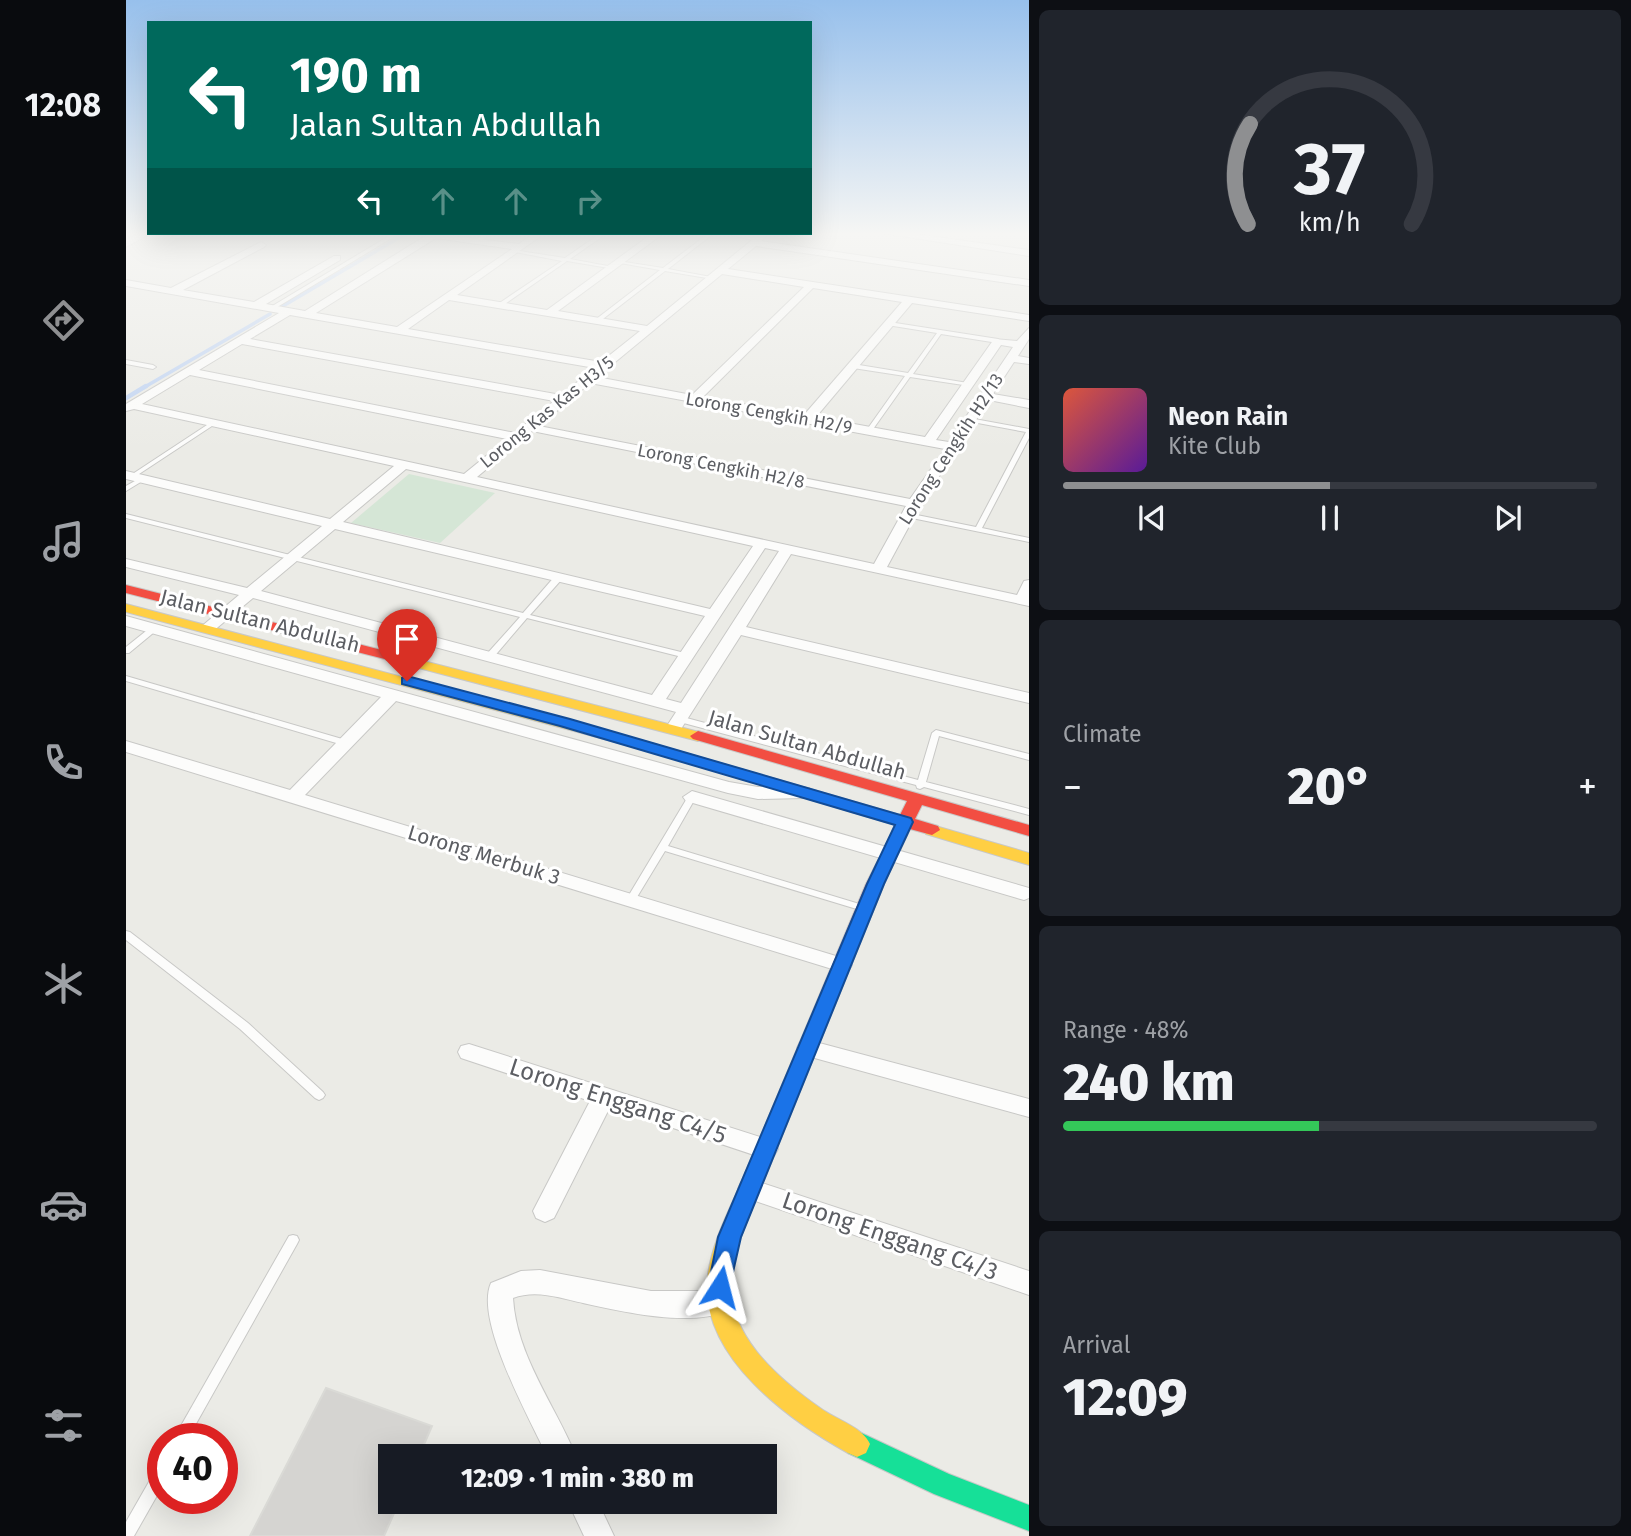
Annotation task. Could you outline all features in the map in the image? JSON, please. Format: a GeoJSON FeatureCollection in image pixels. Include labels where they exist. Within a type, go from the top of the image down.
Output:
{"type":"FeatureCollection","features":[{"type":"Feature","properties":{"kind":"main road","name":"Jalan Sultan Abdullah"},"geometry":{"type":"LineString","coordinates":[[126,589],[473,676],[679,719],[919,791],[1029,831]]}},
{"type":"Feature","properties":{"kind":"main road","name":"Jalan Sultan Abdullah"},"geometry":{"type":"LineString","coordinates":[[126,608],[565,722],[1029,859]]}},
{"type":"Feature","properties":{"kind":"main road"},"geometry":{"type":"LineString","coordinates":[[919,791],[865,909],[730,1237],[721,1271],[719,1303],[733,1339],[763,1379],[810,1415],[853,1444],[950,1488],[1029,1518]]}},
{"type":"Feature","properties":{"kind":"street"},"geometry":{"type":"LineString","coordinates":[[257,305],[603,366]]}},
{"type":"Feature","properties":{"kind":"street"},"geometry":{"type":"LineString","coordinates":[[307,314],[322,305]]}},
{"type":"Feature","properties":{"kind":"street"},"geometry":{"type":"LineString","coordinates":[[399,330],[437,305]]}},
{"type":"Feature","properties":{"kind":"street"},"geometry":{"type":"LineString","coordinates":[[500,305],[647,329]]}},
{"type":"Feature","properties":{"kind":"street"},"geometry":{"type":"LineString","coordinates":[[549,313],[561,305]]}},
{"type":"Feature","properties":{"kind":"street","name":"Lorong Kas Kas H3/5"},"geometry":{"type":"LineString","coordinates":[[465,480],[678,305]]}},
{"type":"Feature","properties":{"kind":"street"},"geometry":{"type":"LineString","coordinates":[[694,399],[791,305]]}},
{"type":"Feature","properties":{"kind":"street"},"geometry":{"type":"LineString","coordinates":[[807,420],[905,305]]}},
{"type":"Feature","properties":{"kind":"street"},"geometry":{"type":"LineString","coordinates":[[940,305],[1029,318]]}},
{"type":"Feature","properties":{"kind":"street"},"geometry":{"type":"LineString","coordinates":[[129,407],[289,311]]}},
{"type":"Feature","properties":{"kind":"street","name":"Lorong Cengkih H2/13"},"geometry":{"type":"LineString","coordinates":[[878,569],[910,509],[1029,331]]}},
{"type":"Feature","properties":{"kind":"street"},"geometry":{"type":"LineString","coordinates":[[240,340],[562,399]]}},
{"type":"Feature","properties":{"kind":"street"},"geometry":{"type":"LineString","coordinates":[[928,442],[998,341],[1020,345]]}},
{"type":"Feature","properties":{"kind":"street"},"geometry":{"type":"LineString","coordinates":[[1011,358],[1029,360]]}},
{"type":"Feature","properties":{"kind":"street"},"geometry":{"type":"LineString","coordinates":[[188,371],[515,437]]}},
{"type":"Feature","properties":{"kind":"street","name":"Lorong Cengkih H2/9"},"geometry":{"type":"LineString","coordinates":[[587,379],[951,446]]}},
{"type":"Feature","properties":{"kind":"street"},"geometry":{"type":"LineString","coordinates":[[968,385],[1029,404]]}},
{"type":"Feature","properties":{"kind":"street"},"geometry":{"type":"LineString","coordinates":[[129,407],[1026,601],[1029,584]]}},
{"type":"Feature","properties":{"kind":"street","name":"Lorong Cengkih H2/8"},"geometry":{"type":"LineString","coordinates":[[528,427],[910,509]]}},
{"type":"Feature","properties":{"kind":"street"},"geometry":{"type":"LineString","coordinates":[[208,629],[402,466]]}},
{"type":"Feature","properties":{"kind":"street"},"geometry":{"type":"LineString","coordinates":[[131,480],[332,524],[714,614]]}},
{"type":"Feature","properties":{"kind":"street"},"geometry":{"type":"LineString","coordinates":[[656,701],[761,544]]}},
{"type":"Feature","properties":{"kind":"street"},"geometry":{"type":"LineString","coordinates":[[126,563],[250,593],[656,701],[679,719],[787,550]]}},
{"type":"Feature","properties":{"kind":"street"},"geometry":{"type":"LineString","coordinates":[[126,621],[729,787],[758,793],[803,792]]}},
{"type":"Feature","properties":{"kind":"street"},"geometry":{"type":"LineString","coordinates":[[737,629],[1029,698]]}},
{"type":"Feature","properties":{"kind":"street"},"geometry":{"type":"LineString","coordinates":[[473,676],[489,657]]}},
{"type":"Feature","properties":{"kind":"street"},"geometry":{"type":"LineString","coordinates":[[293,797],[393,694]]}},
{"type":"Feature","properties":{"kind":"street","name":"Lorong Merbuk 3"},"geometry":{"type":"LineString","coordinates":[[126,746],[842,965]]}},
{"type":"Feature","properties":{"kind":"street"},"geometry":{"type":"LineString","coordinates":[[691,797],[1024,893]]}},
{"type":"Feature","properties":{"kind":"street"},"geometry":{"type":"LineString","coordinates":[[808,1048],[1029,1108]]}},
{"type":"Feature","properties":{"kind":"street","name":"Lorong Enggang C4/5"},"geometry":{"type":"LineString","coordinates":[[469,1052],[766,1149]]}},
{"type":"Feature","properties":{"kind":"street"},"geometry":{"type":"LineString","coordinates":[[545,1211],[604,1096]]}},
{"type":"Feature","properties":{"kind":"street","name":"Lorong Enggang C4/3"},"geometry":{"type":"LineString","coordinates":[[750,1189],[1029,1283]]}},
{"type":"Feature","properties":{"kind":"street"},"geometry":{"type":"LineString","coordinates":[[557,1444],[505,1331],[499,1308],[500,1291],[521,1283],[540,1282],[654,1306],[684,1307],[719,1303]]}},
{"type":"Feature","properties":{"kind":"street"},"geometry":{"type":"LineString","coordinates":[[589,1514],[599,1536]]}},
{"type":"Feature","properties":{"kind":"lane"},"geometry":{"type":"LineString","coordinates":[[272,308],[278,305]]}},
{"type":"Feature","properties":{"kind":"lane"},"geometry":{"type":"LineString","coordinates":[[597,321],[619,305]]}},
{"type":"Feature","properties":{"kind":"lane"},"geometry":{"type":"LineString","coordinates":[[889,324],[998,341]]}},
{"type":"Feature","properties":{"kind":"lane"},"geometry":{"type":"LineString","coordinates":[[869,431],[940,332]]}},
{"type":"Feature","properties":{"kind":"lane"},"geometry":{"type":"LineString","coordinates":[[126,362],[153,367]]}},
{"type":"Feature","properties":{"kind":"lane"},"geometry":{"type":"LineString","coordinates":[[853,366],[968,385]]}},
{"type":"Feature","properties":{"kind":"lane"},"geometry":{"type":"LineString","coordinates":[[969,420],[1029,431],[978,530]]}},
{"type":"Feature","properties":{"kind":"lane"},"geometry":{"type":"LineString","coordinates":[[131,480],[212,424]]}},
{"type":"Feature","properties":{"kind":"lane"},"geometry":{"type":"LineString","coordinates":[[910,509],[978,530],[1029,540]]}},
{"type":"Feature","properties":{"kind":"lane"},"geometry":{"type":"LineString","coordinates":[[126,516],[686,656]]}},
{"type":"Feature","properties":{"kind":"lane"},"geometry":{"type":"LineString","coordinates":[[489,657],[559,578]]}},
{"type":"Feature","properties":{"kind":"lane"},"geometry":{"type":"LineString","coordinates":[[126,651],[153,629]]}},
{"type":"Feature","properties":{"kind":"lane"},"geometry":{"type":"LineString","coordinates":[[126,678],[346,743]]}},
{"type":"Feature","properties":{"kind":"lane"},"geometry":{"type":"LineString","coordinates":[[1029,757],[936,733],[919,791],[1029,812]]}},
{"type":"Feature","properties":{"kind":"lane"},"geometry":{"type":"LineString","coordinates":[[631,900],[691,797]]}},
{"type":"Feature","properties":{"kind":"lane"},"geometry":{"type":"LineString","coordinates":[[663,847],[865,909]]}},
{"type":"Feature","properties":{"kind":"lane"},"geometry":{"type":"LineString","coordinates":[[126,935],[244,1026],[319,1095]]}},
{"type":"Feature","properties":{"kind":"lane"},"geometry":{"type":"LineString","coordinates":[[189,1423],[293,1240]]}},
{"type":"Feature","properties":{"kind":"lane"},"geometry":{"type":"LineString","coordinates":[[126,1536],[147,1499]]}},
{"type":"Feature","properties":{"kind":"green space"},"geometry":{"type":"Polygon","coordinates":[[[409,474],[495,493],[440,543],[351,523],[409,474]]]}},
{"type":"Feature","properties":{"kind":"building"},"geometry":{"type":"Polygon","coordinates":[[[326,1388],[432,1426],[424,1444],[378,1444],[378,1514],[394,1514],[384,1536],[250,1536],[326,1388]]]}},
{"type":"Feature","properties":{"kind":"waterway"},"geometry":{"type":"LineString","coordinates":[[143,388],[270,314]]}},
{"type":"Feature","properties":{"kind":"waterway"},"geometry":{"type":"LineString","coordinates":[[126,398],[146,386]]}},
{"type":"Feature","properties":{"kind":"traffic: fast"},"geometry":{"type":"LineString","coordinates":[[857,1444],[943,1485],[1029,1518]]}},
{"type":"Feature","properties":{"kind":"traffic: slow"},"geometry":{"type":"LineString","coordinates":[[126,608],[639,744]]}},
{"type":"Feature","properties":{"kind":"traffic: slow"},"geometry":{"type":"LineString","coordinates":[[416,663],[698,736]]}},
{"type":"Feature","properties":{"kind":"traffic: slow"},"geometry":{"type":"LineString","coordinates":[[932,830],[1029,859]]}},
{"type":"Feature","properties":{"kind":"traffic: slow"},"geometry":{"type":"LineString","coordinates":[[747,1195],[727,1244],[720,1271],[719,1297],[724,1320],[752,1364],[771,1384],[815,1419],[857,1444]]}},
{"type":"Feature","properties":{"kind":"traffic: jam"},"geometry":{"type":"LineString","coordinates":[[126,589],[416,663]]}},
{"type":"Feature","properties":{"kind":"traffic: jam"},"geometry":{"type":"LineString","coordinates":[[698,736],[1029,831]]}},
{"type":"Feature","properties":{"kind":"traffic: jam"},"geometry":{"type":"LineString","coordinates":[[639,744],[932,830]]}},
{"type":"Feature","properties":{"kind":"traffic: jam"},"geometry":{"type":"LineString","coordinates":[[747,1195],[875,884],[917,798]]}},
{"type":"Feature","properties":{"kind":"route"},"geometry":{"type":"LineString","coordinates":[[407,681],[565,722],[905,822],[875,884],[730,1237],[721,1271],[720,1287]]}}]}
